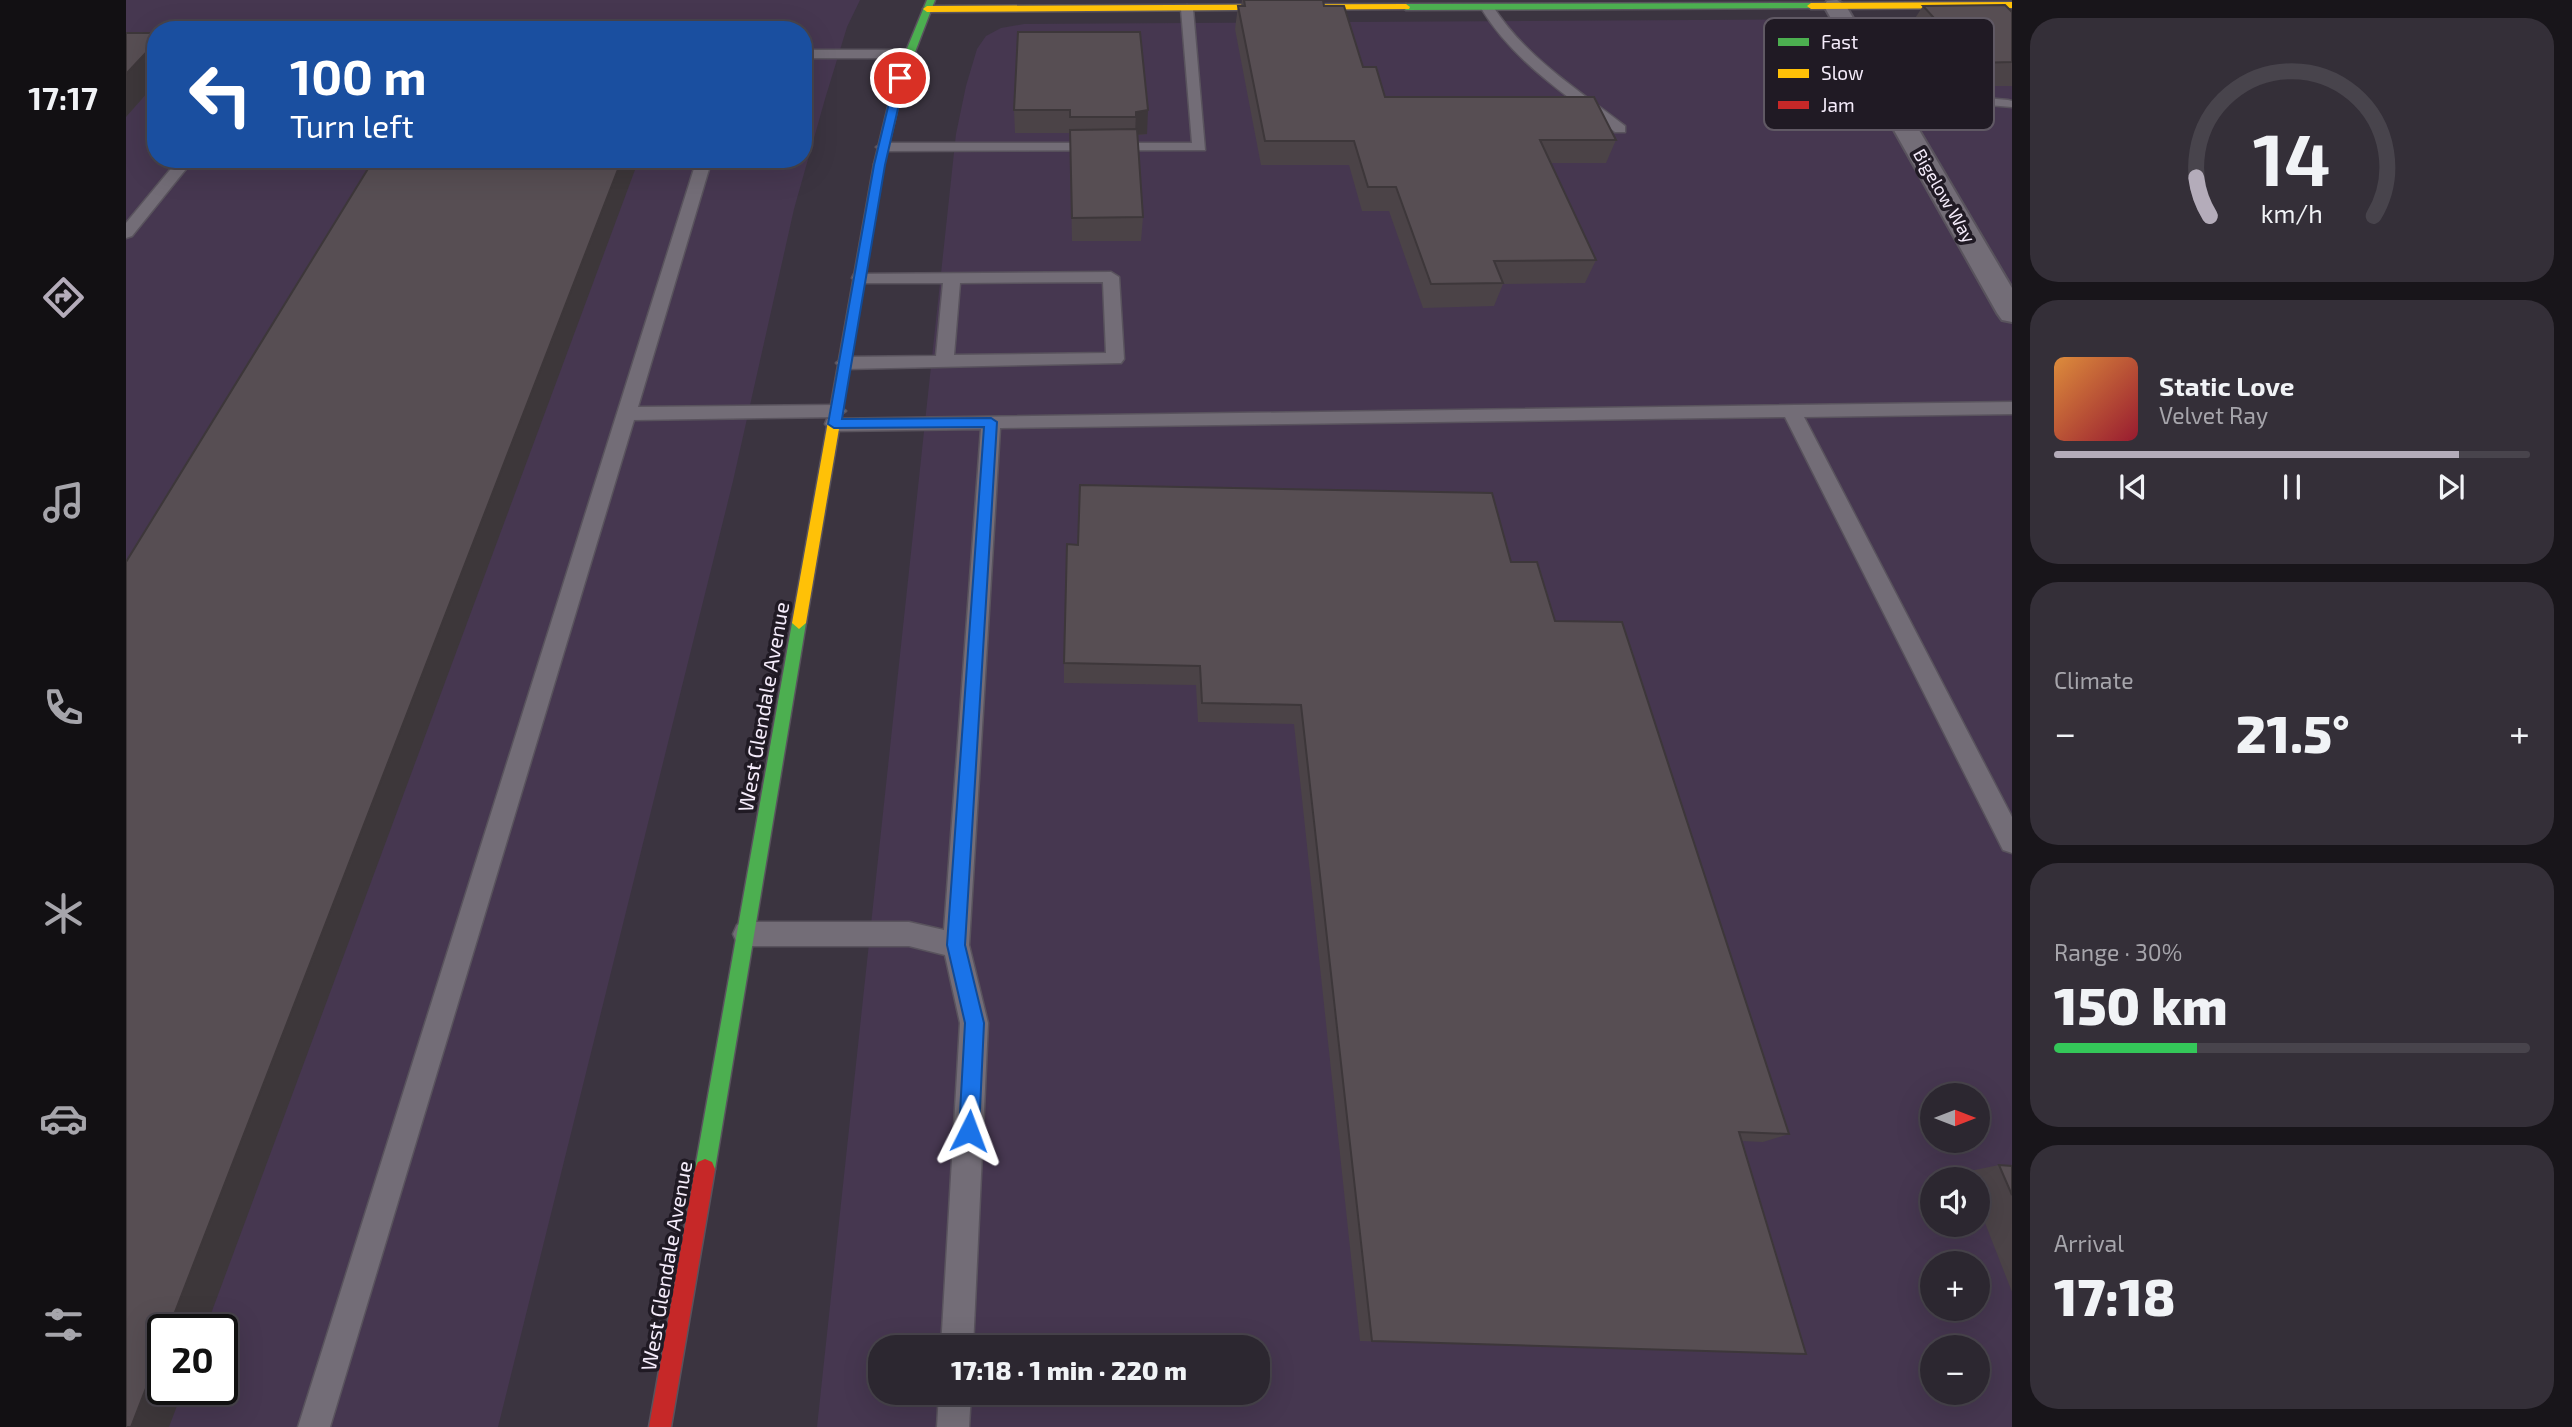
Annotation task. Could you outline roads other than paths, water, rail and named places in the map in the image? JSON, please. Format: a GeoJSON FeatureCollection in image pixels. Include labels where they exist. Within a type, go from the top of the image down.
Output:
{"type":"FeatureCollection","features":[{"type":"Feature","properties":{"kind":"main road"},"geometry":{"type":"LineString","coordinates":[[929,5],[1188,9],[2012,5]]}},
{"type":"Feature","properties":{"kind":"main road","name":"West Glendale Avenue"},"geometry":{"type":"LineString","coordinates":[[660,1427],[889,115],[929,5]]}},
{"type":"Feature","properties":{"kind":"street","name":"Bigelow Way"},"geometry":{"type":"LineString","coordinates":[[1835,6],[1842,18]]}},
{"type":"Feature","properties":{"kind":"street","name":"Bigelow Way"},"geometry":{"type":"LineString","coordinates":[[1906,130],[2012,313]]}},
{"type":"Feature","properties":{"kind":"lane"},"geometry":{"type":"LineString","coordinates":[[1487,8],[1493,22],[1540,67],[1620,129]]}},
{"type":"Feature","properties":{"kind":"lane"},"geometry":{"type":"LineString","coordinates":[[883,147],[1200,147],[1188,9]]}},
{"type":"Feature","properties":{"kind":"lane"},"geometry":{"type":"LineString","coordinates":[[812,54],[910,54]]}},
{"type":"Feature","properties":{"kind":"lane"},"geometry":{"type":"LineString","coordinates":[[126,233],[180,168]]}},
{"type":"Feature","properties":{"kind":"lane"},"geometry":{"type":"LineString","coordinates":[[314,1427],[702,168]]}},
{"type":"Feature","properties":{"kind":"lane"},"geometry":{"type":"LineString","coordinates":[[845,363],[1115,359],[1111,277],[860,278]]}},
{"type":"Feature","properties":{"kind":"lane"},"geometry":{"type":"LineString","coordinates":[[944,362],[952,278]]}},
{"type":"Feature","properties":{"kind":"lane"},"geometry":{"type":"LineString","coordinates":[[626,414],[991,422],[2012,408]]}},
{"type":"Feature","properties":{"kind":"lane"},"geometry":{"type":"LineString","coordinates":[[1791,411],[2012,842]]}},
{"type":"Feature","properties":{"kind":"lane"},"geometry":{"type":"LineString","coordinates":[[958,1335],[974,1023],[956,945],[991,422]]}},
{"type":"Feature","properties":{"kind":"lane"},"geometry":{"type":"LineString","coordinates":[[746,934],[909,934],[956,945]]}},
{"type":"Feature","properties":{"kind":"lane"},"geometry":{"type":"LineString","coordinates":[[953,1427],[954,1405]]}}]}
